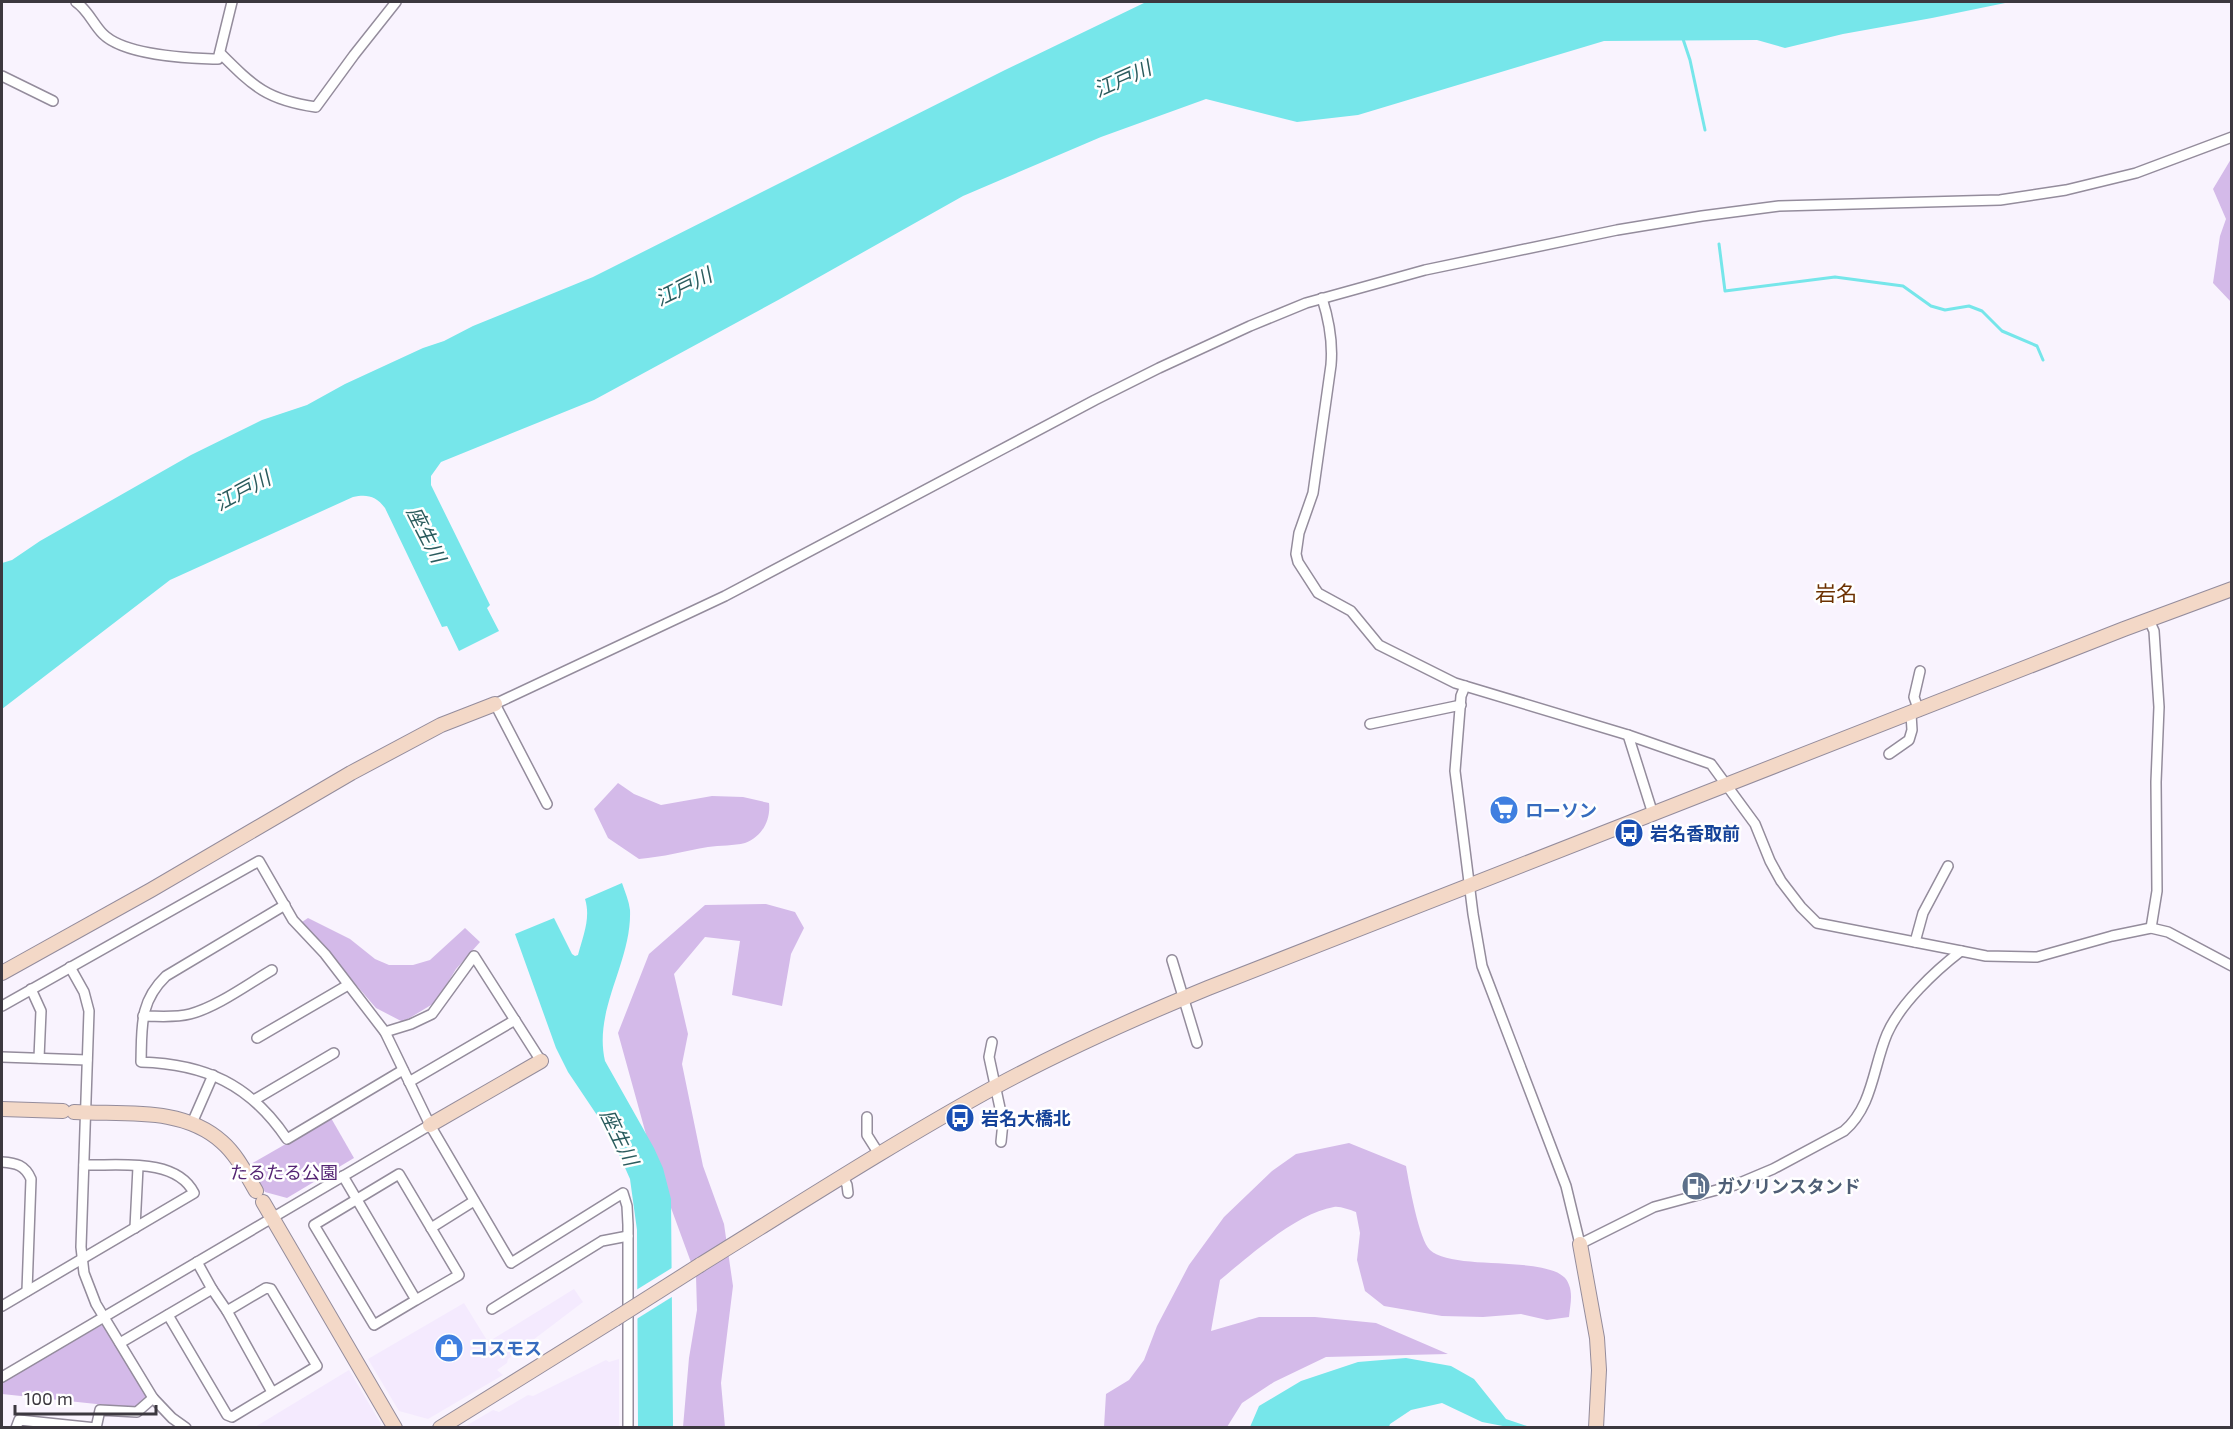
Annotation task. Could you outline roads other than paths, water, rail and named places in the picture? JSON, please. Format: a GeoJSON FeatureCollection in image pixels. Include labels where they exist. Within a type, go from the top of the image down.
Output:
{"type":"FeatureCollection","features":[{"type":"Feature","properties":{"kind":"street"},"geometry":{"type":"LineString","coordinates":[[76,2],[109,39],[129,47],[177,57],[218,59],[232,2]]}},
{"type":"Feature","properties":{"kind":"street"},"geometry":{"type":"LineString","coordinates":[[220,53],[254,87],[280,100],[312,110],[396,2]]}},
{"type":"Feature","properties":{"kind":"street"},"geometry":{"type":"LineString","coordinates":[[2,76],[53,101]]}},
{"type":"Feature","properties":{"kind":"street"},"geometry":{"type":"LineString","coordinates":[[2,973],[161,884],[351,772],[441,725],[495,704],[725,596],[1095,400],[1250,326],[1322,298],[1425,270],[1617,230],[1712,214],[1779,206],[1990,201],[2066,190],[2136,173],[2232,137]]}},
{"type":"Feature","properties":{"kind":"street"},"geometry":{"type":"LineString","coordinates":[[1322,298],[1329,322],[1332,352],[1313,493],[1296,554],[1298,562],[1318,593],[1351,611],[1379,645],[1455,684],[1628,735],[1711,764],[1755,824],[1781,881],[1817,923],[1986,956],[2037,957],[2112,936],[2151,928],[2168,932],[2232,966]]}},
{"type":"Feature","properties":{"kind":"street"},"geometry":{"type":"LineString","coordinates":[[440,1428],[879,1154],[995,1087],[1096,1037],[1183,998],[2232,589]]}},
{"type":"Feature","properties":{"kind":"street"},"geometry":{"type":"LineString","coordinates":[[2149,620],[2154,631],[2159,707],[2156,782],[2157,891],[2151,928]]}},
{"type":"Feature","properties":{"kind":"street"},"geometry":{"type":"LineString","coordinates":[[1889,753],[1909,741],[1915,712],[1914,697],[1920,671]]}},
{"type":"Feature","properties":{"kind":"street"},"geometry":{"type":"LineString","coordinates":[[1465,686],[1461,696],[1455,771],[1469,886],[1482,966],[1566,1186],[1580,1244],[1597,1338],[1599,1370],[1596,1428]]}},
{"type":"Feature","properties":{"kind":"street"},"geometry":{"type":"LineString","coordinates":[[495,704],[547,804]]}},
{"type":"Feature","properties":{"kind":"street"},"geometry":{"type":"LineString","coordinates":[[1370,724],[1461,705]]}},
{"type":"Feature","properties":{"kind":"street"},"geometry":{"type":"LineString","coordinates":[[1628,735],[1653,814]]}},
{"type":"Feature","properties":{"kind":"street"},"geometry":{"type":"LineString","coordinates":[[2,1006],[259,861],[293,920],[325,954],[385,1032],[430,1125],[511,1263],[623,1193],[627,1206],[628,1236],[628,1428]]}},
{"type":"Feature","properties":{"kind":"street"},"geometry":{"type":"LineString","coordinates":[[1915,942],[1923,914],[1948,866]]}},
{"type":"Feature","properties":{"kind":"street"},"geometry":{"type":"LineString","coordinates":[[285,905],[166,976],[150,996],[143,1016],[141,1062],[184,1065],[213,1075],[234,1086],[254,1100],[273,1120],[286,1139],[403,1070]]}},
{"type":"Feature","properties":{"kind":"street"},"geometry":{"type":"LineString","coordinates":[[1580,1244],[1654,1207],[1736,1185],[1773,1169],[1844,1131],[1854,1123],[1868,1097],[1887,1034],[1898,1015],[1942,965],[1961,951]]}},
{"type":"Feature","properties":{"kind":"street"},"geometry":{"type":"LineString","coordinates":[[2,1377],[541,1061],[474,956],[432,1014],[411,1024],[385,1032]]}},
{"type":"Feature","properties":{"kind":"street"},"geometry":{"type":"LineString","coordinates":[[1172,960],[1197,1043]]}},
{"type":"Feature","properties":{"kind":"street"},"geometry":{"type":"LineString","coordinates":[[70,967],[84,992],[89,1011],[87,1060],[74,1112],[84,1165],[81,1259],[87,1284],[153,1398],[172,1418],[186,1428]]}},
{"type":"Feature","properties":{"kind":"street"},"geometry":{"type":"LineString","coordinates":[[143,1016],[167,1017],[191,1014],[206,1008],[272,970]]}},
{"type":"Feature","properties":{"kind":"street"},"geometry":{"type":"LineString","coordinates":[[257,1038],[348,985]]}},
{"type":"Feature","properties":{"kind":"street"},"geometry":{"type":"LineString","coordinates":[[31,990],[41,1011],[39,1058]]}},
{"type":"Feature","properties":{"kind":"street"},"geometry":{"type":"LineString","coordinates":[[408,1082],[515,1020]]}},
{"type":"Feature","properties":{"kind":"street"},"geometry":{"type":"LineString","coordinates":[[992,1042],[989,1057],[1003,1122],[1001,1142]]}},
{"type":"Feature","properties":{"kind":"street"},"geometry":{"type":"LineString","coordinates":[[254,1100],[334,1053]]}},
{"type":"Feature","properties":{"kind":"street"},"geometry":{"type":"LineString","coordinates":[[2,1057],[87,1060]]}},
{"type":"Feature","properties":{"kind":"street"},"geometry":{"type":"LineString","coordinates":[[192,1123],[213,1075]]}},
{"type":"Feature","properties":{"kind":"street"},"geometry":{"type":"LineString","coordinates":[[2,1109],[162,1116],[192,1123],[223,1143],[237,1159],[260,1197],[395,1428]]}},
{"type":"Feature","properties":{"kind":"street"},"geometry":{"type":"LineString","coordinates":[[867,1117],[867,1135],[879,1154]]}},
{"type":"Feature","properties":{"kind":"street"},"geometry":{"type":"LineString","coordinates":[[2,1162],[13,1162],[23,1167],[31,1179],[27,1291]]}},
{"type":"Feature","properties":{"kind":"street"},"geometry":{"type":"LineString","coordinates":[[2,1306],[194,1193],[186,1181],[162,1168],[84,1165]]}},
{"type":"Feature","properties":{"kind":"street"},"geometry":{"type":"LineString","coordinates":[[135,1228],[138,1167]]}},
{"type":"Feature","properties":{"kind":"street"},"geometry":{"type":"LineString","coordinates":[[399,1174],[459,1275],[374,1325],[314,1225],[357,1198],[399,1174]]}},
{"type":"Feature","properties":{"kind":"street"},"geometry":{"type":"LineString","coordinates":[[343,1176],[416,1300]]}},
{"type":"Feature","properties":{"kind":"street"},"geometry":{"type":"LineString","coordinates":[[843,1177],[848,1192]]}},
{"type":"Feature","properties":{"kind":"street"},"geometry":{"type":"LineString","coordinates":[[431,1228],[474,1201]]}},
{"type":"Feature","properties":{"kind":"street"},"geometry":{"type":"LineString","coordinates":[[492,1310],[602,1240],[628,1236]]}},
{"type":"Feature","properties":{"kind":"street"},"geometry":{"type":"LineString","coordinates":[[197,1262],[272,1392]]}},
{"type":"Feature","properties":{"kind":"street"},"geometry":{"type":"LineString","coordinates":[[168,1315],[227,1415],[232,1417],[317,1366],[272,1289],[267,1288],[227,1311]]}},
{"type":"Feature","properties":{"kind":"street"},"geometry":{"type":"LineString","coordinates":[[120,1343],[212,1289]]}},
{"type":"Feature","properties":{"kind":"street"},"geometry":{"type":"LineString","coordinates":[[16,1428],[19,1420],[96,1428],[100,1410],[137,1412],[153,1398]]}},
{"type":"Feature","properties":{"kind":"water"},"geometry":{"type":"Polygon","coordinates":[[[1146,2],[2010,2],[1843,34],[1785,48],[1757,40],[1604,41],[1358,115],[1297,122],[1206,99],[1101,137],[963,196],[594,400],[441,462],[431,476],[431,485],[490,605],[487,608],[499,631],[459,651],[447,626],[442,627],[385,508],[375,498],[358,496],[170,580],[2,709],[2,563],[12,560],[40,541],[191,455],[262,420],[307,405],[345,384],[423,348],[593,277],[1005,70],[1146,2]]]}},
{"type":"Feature","properties":{"kind":"water","name":"座生川"},"geometry":{"type":"Polygon","coordinates":[[[622,883],[630,910],[629,929],[608,1004],[603,1042],[605,1061],[654,1148],[663,1168],[671,1199],[673,1427],[638,1427],[637,1230],[630,1179],[611,1136],[568,1072],[556,1048],[515,934],[554,918],[572,954],[578,955],[587,920],[585,899],[622,883]]]}},
{"type":"Feature","properties":{"kind":"water"},"geometry":{"type":"Polygon","coordinates":[[[1406,1358],[1451,1366],[1474,1379],[1506,1419],[1530,1427],[1508,1427],[1482,1422],[1442,1403],[1411,1410],[1389,1427],[1250,1427],[1259,1406],[1301,1381],[1358,1362],[1406,1358]]]}},
{"type":"Feature","properties":{"kind":"waterway"},"geometry":{"type":"LineString","coordinates":[[1683,39],[1690,60],[1705,130]]}},
{"type":"Feature","properties":{"kind":"waterway"},"geometry":{"type":"LineString","coordinates":[[1719,244],[1725,291],[1835,277],[1903,286],[1931,306],[1945,310],[1969,306],[1982,311],[2002,331],[2037,346],[2043,360]]}},
{"type":"Feature","properties":{"kind":"place","name":"ローソン"},"geometry":{"type":"Point","coordinates":[1504,810]}},
{"type":"Feature","properties":{"kind":"place","name":"岩名香取前"},"geometry":{"type":"Point","coordinates":[1629,833]}},
{"type":"Feature","properties":{"kind":"place","name":"岩名大橋北"},"geometry":{"type":"Point","coordinates":[960,1118]}},
{"type":"Feature","properties":{"kind":"place","name":"ガソリンスタンド"},"geometry":{"type":"Point","coordinates":[1696,1186]}},
{"type":"Feature","properties":{"kind":"place","name":"コスモス"},"geometry":{"type":"Point","coordinates":[449,1348]}},
{"type":"Feature","properties":{"kind":"district","name":"岩名"},"geometry":{"type":"Point","coordinates":[1836,592]}},
{"type":"Feature","properties":{"kind":"water label","name":"江戸川"},"geometry":{"type":"Point","coordinates":[1122,78]}},
{"type":"Feature","properties":{"kind":"water label","name":"江戸川"},"geometry":{"type":"Point","coordinates":[683,286]}},
{"type":"Feature","properties":{"kind":"water label","name":"江戸川"},"geometry":{"type":"Point","coordinates":[242,490]}},
{"type":"Feature","properties":{"kind":"park label","name":"たるたる公園"},"geometry":{"type":"Point","coordinates":[284,1172]}}]}
